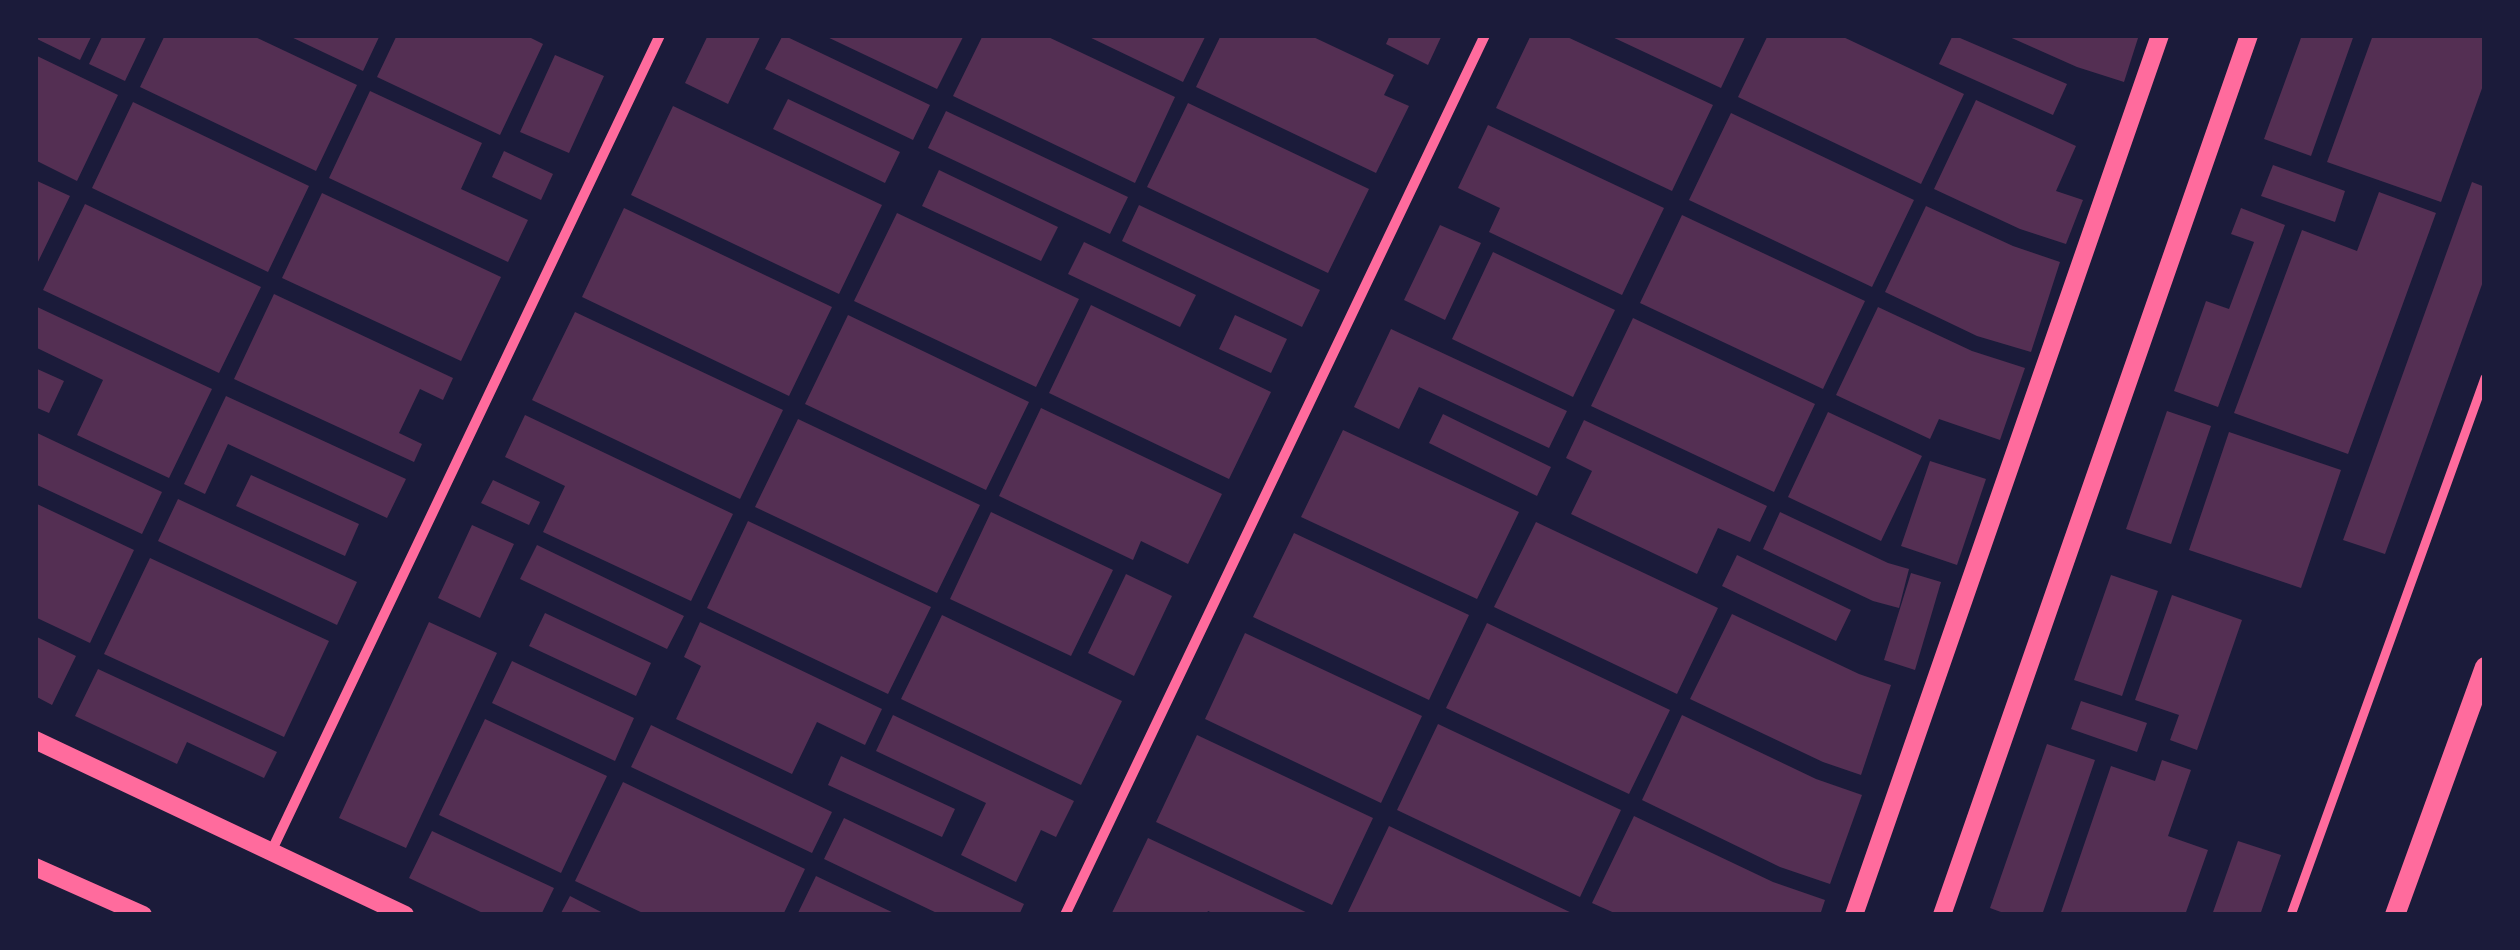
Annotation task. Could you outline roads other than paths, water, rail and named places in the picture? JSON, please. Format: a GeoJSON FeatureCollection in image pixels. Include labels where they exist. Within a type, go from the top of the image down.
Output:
{"type":"FeatureCollection","features":[{"type":"Feature","properties":{"kind":"main road"},"geometry":{"type":"LineString","coordinates":[[2395,915],[2485,667]]}},
{"type":"Feature","properties":{"kind":"street"},"geometry":{"type":"LineString","coordinates":[[271,852],[660,35]]}},
{"type":"Feature","properties":{"kind":"street"},"geometry":{"type":"LineString","coordinates":[[1066,915],[1485,35]]}},
{"type":"Feature","properties":{"kind":"street"},"geometry":{"type":"LineString","coordinates":[[1854,915],[2160,35]]}},
{"type":"Feature","properties":{"kind":"street"},"geometry":{"type":"LineString","coordinates":[[1942,915],[2249,35]]}},
{"type":"Feature","properties":{"kind":"street"},"geometry":{"type":"LineString","coordinates":[[2291,915],[2485,378]]}},
{"type":"Feature","properties":{"kind":"street"},"geometry":{"type":"LineString","coordinates":[[35,740],[405,915]]}},
{"type":"Feature","properties":{"kind":"street"},"geometry":{"type":"LineString","coordinates":[[35,866],[142,915]]}}]}
